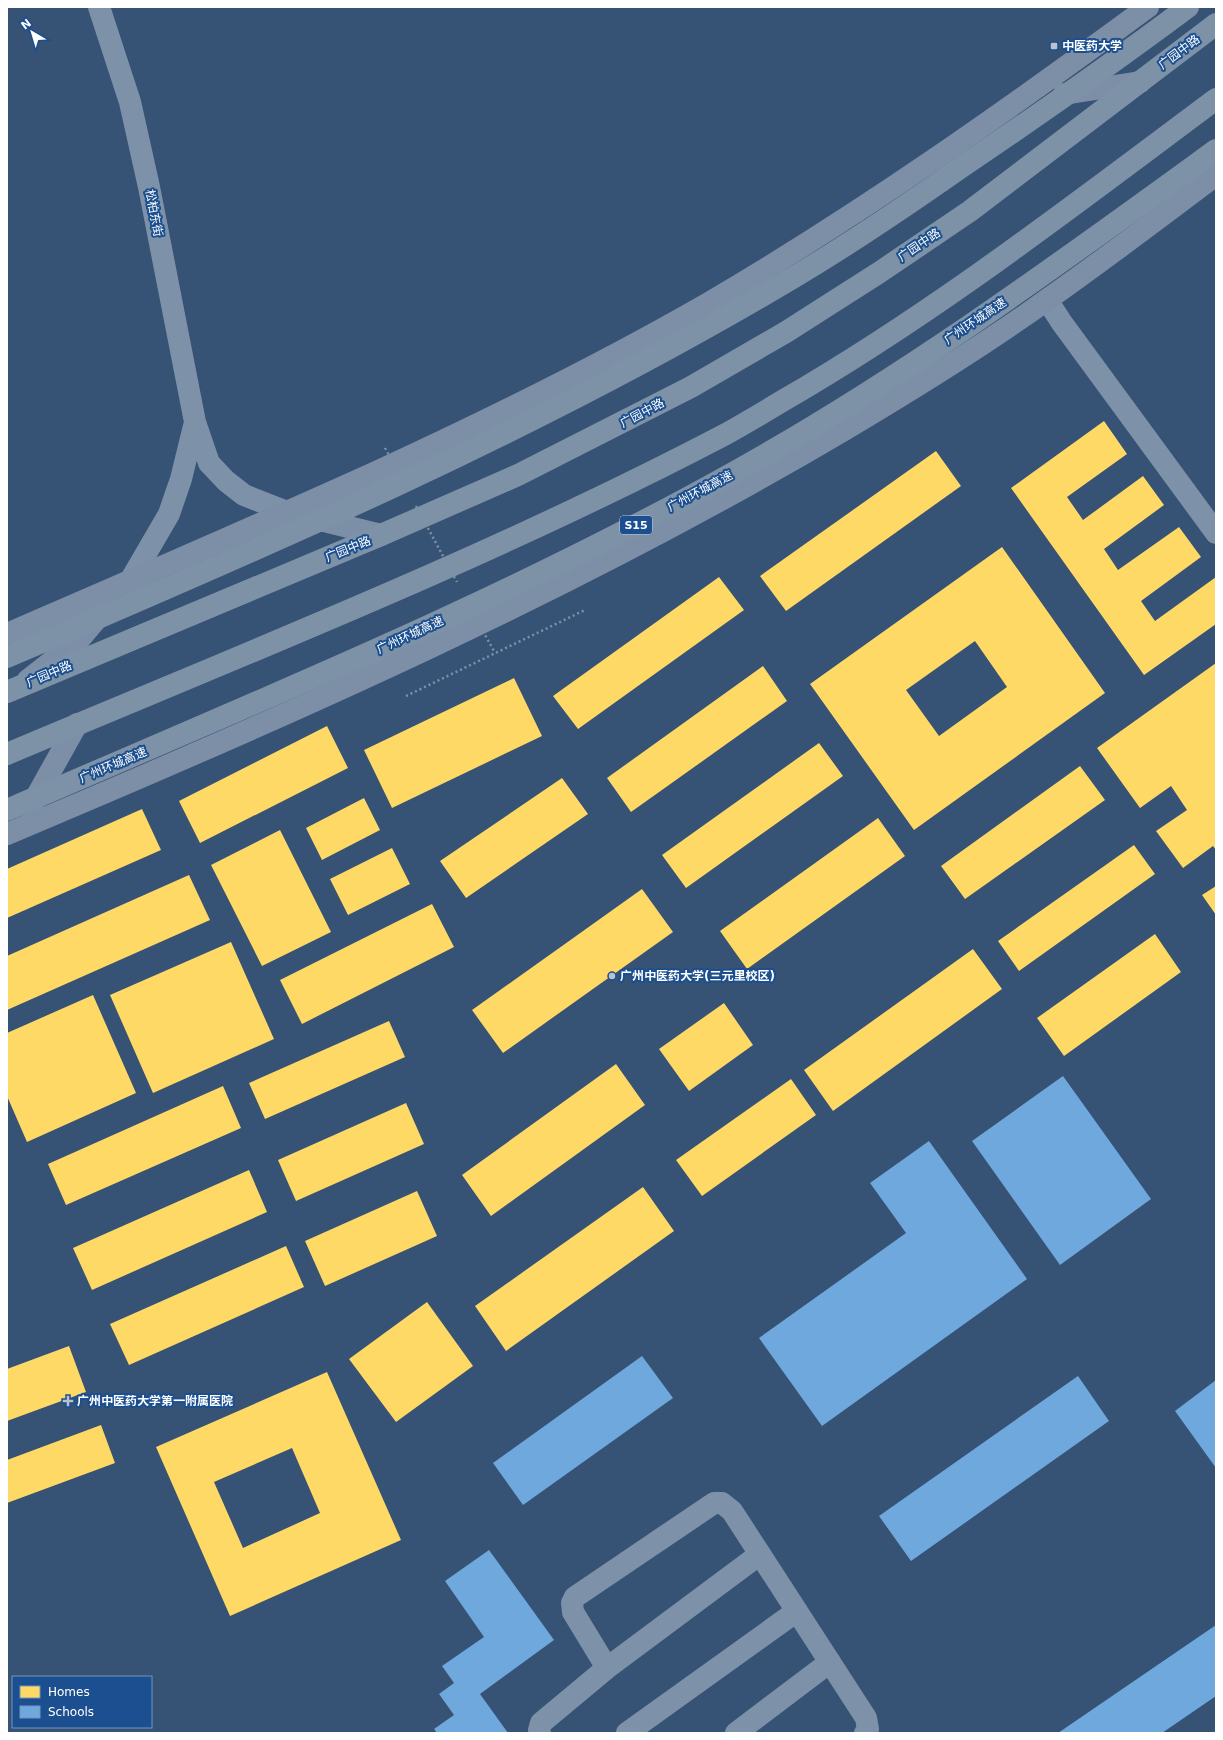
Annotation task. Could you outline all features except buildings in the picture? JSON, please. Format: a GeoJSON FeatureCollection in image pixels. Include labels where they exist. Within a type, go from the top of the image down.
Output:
{"type":"FeatureCollection","features":[{"type":"Feature","properties":{"kind":"highway"},"geometry":{"type":"LineString","coordinates":[[7,656],[234,560],[394,488],[512,431],[654,356],[785,283],[899,210],[1017,129],[1188,7]]}},
{"type":"Feature","properties":{"kind":"highway","name":"广园中路"},"geometry":{"type":"LineString","coordinates":[[12,690],[518,476],[691,387],[786,332],[880,272],[970,211],[1216,24]]}},
{"type":"Feature","properties":{"kind":"highway"},"geometry":{"type":"LineString","coordinates":[[7,754],[414,582],[553,520],[725,434],[815,382],[948,296],[1039,232],[1216,99]]}},
{"type":"Feature","properties":{"kind":"highway","name":"广州环城高速"},"geometry":{"type":"LineString","coordinates":[[7,810],[265,700],[416,632],[561,564],[733,473],[835,412],[961,332],[1216,150]]}},
{"type":"Feature","properties":{"kind":"main road"},"geometry":{"type":"LineString","coordinates":[[7,634],[287,512],[470,428],[620,351],[705,305],[791,254],[882,196],[1019,102],[1148,7]]}},
{"type":"Feature","properties":{"kind":"main road"},"geometry":{"type":"LineString","coordinates":[[1019,102],[1140,82]]}},
{"type":"Feature","properties":{"kind":"main road"},"geometry":{"type":"LineString","coordinates":[[12,832],[175,764],[379,673],[630,549],[713,505],[845,430],[954,362],[1047,300],[1216,175]]}},
{"type":"Feature","properties":{"kind":"main road"},"geometry":{"type":"LineString","coordinates":[[287,512],[381,535]]}},
{"type":"Feature","properties":{"kind":"main road"},"geometry":{"type":"LineString","coordinates":[[12,690],[78,641],[130,581]]}},
{"type":"Feature","properties":{"kind":"main road"},"geometry":{"type":"LineString","coordinates":[[12,832],[76,724]]}},
{"type":"Feature","properties":{"kind":"street","name":"松柏东街"},"geometry":{"type":"LineString","coordinates":[[99,7],[130,102],[149,187],[195,422],[209,463],[226,482],[244,495],[287,512]]}},
{"type":"Feature","properties":{"kind":"street"},"geometry":{"type":"LineString","coordinates":[[1047,300],[1062,323],[1216,533]]}},
{"type":"Feature","properties":{"kind":"street"},"geometry":{"type":"LineString","coordinates":[[130,581],[169,514],[181,480],[195,422]]}},
{"type":"Feature","properties":{"kind":"street"},"geometry":{"type":"LineString","coordinates":[[607,1668],[573,1612],[572,1603],[575,1597],[714,1503],[722,1503],[732,1511],[866,1718],[868,1729],[865,1733]]}},
{"type":"Feature","properties":{"kind":"street"},"geometry":{"type":"LineString","coordinates":[[540,1733],[539,1730],[541,1723],[607,1668],[760,1554]]}},
{"type":"Feature","properties":{"kind":"street"},"geometry":{"type":"LineString","coordinates":[[627,1733],[797,1611]]}},
{"type":"Feature","properties":{"kind":"street"},"geometry":{"type":"LineString","coordinates":[[736,1733],[830,1662]]}},
{"type":"Feature","properties":{"kind":"path"},"geometry":{"type":"LineString","coordinates":[[385,448],[392,462]]}},
{"type":"Feature","properties":{"kind":"path"},"geometry":{"type":"LineString","coordinates":[[414,503],[458,585]]}},
{"type":"Feature","properties":{"kind":"path"},"geometry":{"type":"LineString","coordinates":[[406,696],[585,610]]}},
{"type":"Feature","properties":{"kind":"path"},"geometry":{"type":"LineString","coordinates":[[480,626],[495,653]]}},
{"type":"Feature","properties":{"kind":"place","name":"中医药大学"},"geometry":{"type":"Point","coordinates":[1054,46]}},
{"type":"Feature","properties":{"kind":"place","name":"广州中医药大学(三元里校区)"},"geometry":{"type":"Point","coordinates":[612,976]}},
{"type":"Feature","properties":{"kind":"place","name":"广州中医药大学第一附属医院"},"geometry":{"type":"Point","coordinates":[68,1401]}}]}
